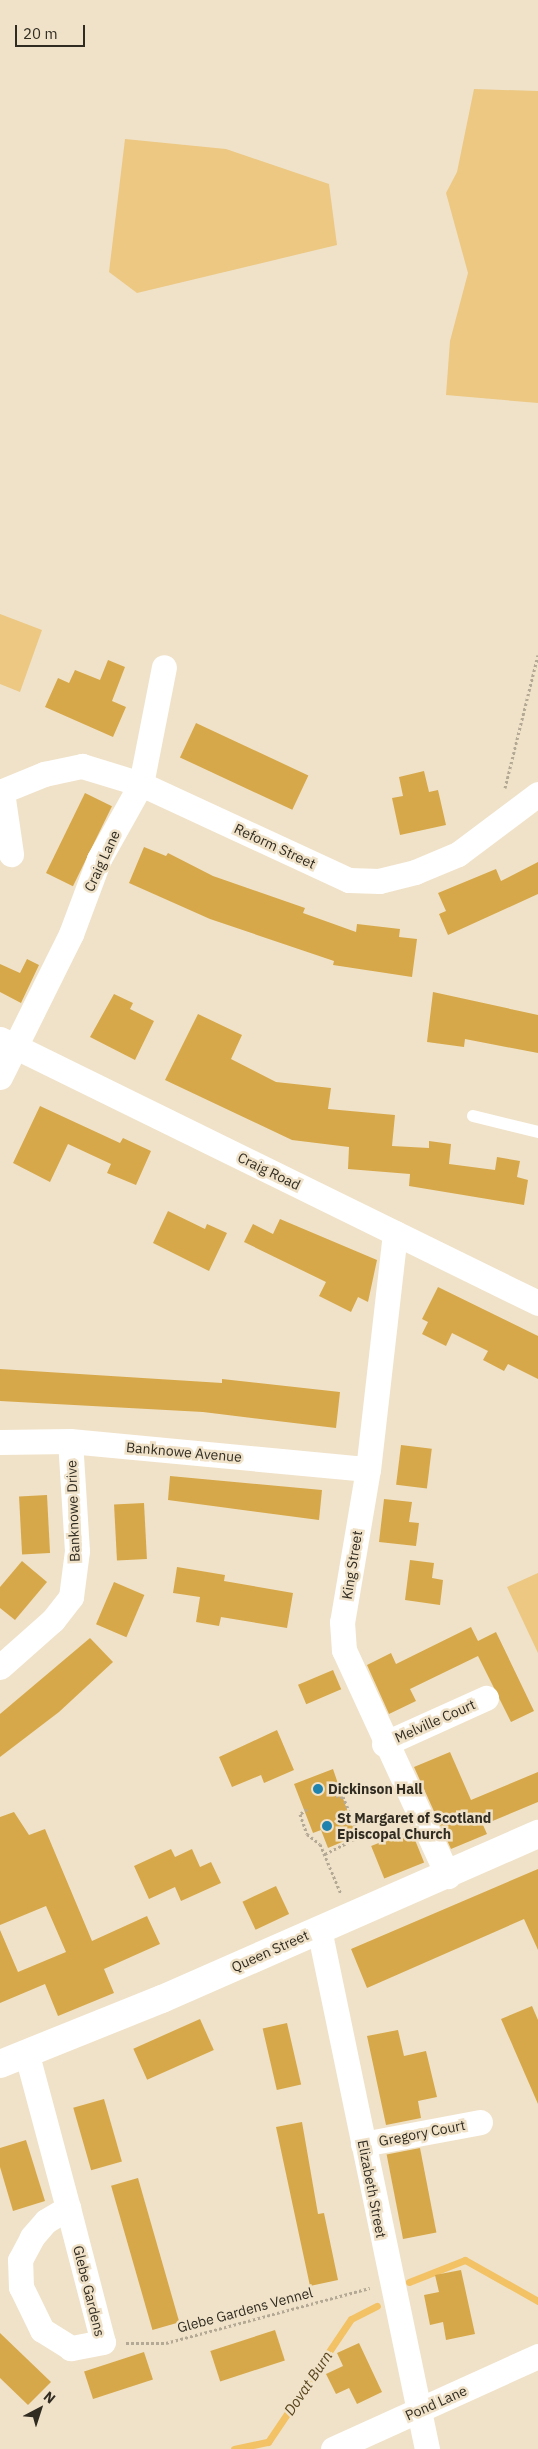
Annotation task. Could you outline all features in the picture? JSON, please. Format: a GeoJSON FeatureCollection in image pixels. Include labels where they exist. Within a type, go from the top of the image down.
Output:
{"type":"FeatureCollection","features":[{"type":"Feature","properties":{"kind":"main road","name":"Queen Street"},"geometry":{"type":"LineString","coordinates":[[0,2064],[27,2055],[350,1915],[448,1876],[538,1834]]}},
{"type":"Feature","properties":{"kind":"street","name":"Craig Lane"},"geometry":{"type":"LineString","coordinates":[[0,1077],[8,1043],[71,934],[99,859],[141,784],[164,667]]}},
{"type":"Feature","properties":{"kind":"street","name":"Reform Street"},"geometry":{"type":"LineString","coordinates":[[1,792],[44,774],[82,766],[141,784],[349,880],[379,881],[415,872],[458,854],[538,794]]}},
{"type":"Feature","properties":{"kind":"street"},"geometry":{"type":"LineString","coordinates":[[1,792],[11,854]]}},
{"type":"Feature","properties":{"kind":"street","name":"Craig Road"},"geometry":{"type":"LineString","coordinates":[[8,1043],[538,1303]]}},
{"type":"Feature","properties":{"kind":"street","name":"King Street"},"geometry":{"type":"LineString","coordinates":[[395,1233],[368,1469],[342,1622],[344,1650],[384,1744],[448,1876]]}},
{"type":"Feature","properties":{"kind":"street","name":"Banknowe Avenue"},"geometry":{"type":"LineString","coordinates":[[0,1442],[70,1441],[368,1469]]}},
{"type":"Feature","properties":{"kind":"street","name":"Banknowe Drive"},"geometry":{"type":"LineString","coordinates":[[0,1667],[10,1650],[71,1597],[77,1551],[70,1441]]}},
{"type":"Feature","properties":{"kind":"street","name":"Melville Court"},"geometry":{"type":"LineString","coordinates":[[384,1744],[486,1698]]}},
{"type":"Feature","properties":{"kind":"street","name":"Elizabeth Street"},"geometry":{"type":"LineString","coordinates":[[319,1929],[427,2449]]}},
{"type":"Feature","properties":{"kind":"street","name":"Glebe Gardens"},"geometry":{"type":"LineString","coordinates":[[27,2055],[68,2208],[103,2342],[71,2348],[42,2330],[21,2287],[20,2260],[32,2237],[46,2221],[68,2208]]}},
{"type":"Feature","properties":{"kind":"street","name":"Gregory Court"},"geometry":{"type":"LineString","coordinates":[[363,2144],[480,2122]]}},
{"type":"Feature","properties":{"kind":"street","name":"Pond Lane"},"geometry":{"type":"LineString","coordinates":[[333,2449],[538,2356]]}},
{"type":"Feature","properties":{"kind":"lane"},"geometry":{"type":"LineString","coordinates":[[473,1116],[538,1132]]}},
{"type":"Feature","properties":{"kind":"path"},"geometry":{"type":"LineString","coordinates":[[496,825],[538,655]]}},
{"type":"Feature","properties":{"kind":"path"},"geometry":{"type":"LineString","coordinates":[[325,1854],[355,1839],[357,1831],[343,1797],[336,1796]]}},
{"type":"Feature","properties":{"kind":"path"},"geometry":{"type":"LineString","coordinates":[[307,1808],[300,1814],[307,1834],[320,1844],[350,1915]]}},
{"type":"Feature","properties":{"kind":"path","name":"Glebe Gardens Vennel"},"geometry":{"type":"LineString","coordinates":[[103,2342],[166,2343],[391,2282]]}},
{"type":"Feature","properties":{"kind":"shaded area"},"geometry":{"type":"Polygon","coordinates":[[[474,89],[538,91],[538,403],[446,395],[450,341],[468,273],[446,193],[457,172],[474,89]]]}},
{"type":"Feature","properties":{"kind":"shaded area"},"geometry":{"type":"Polygon","coordinates":[[[125,139],[226,149],[329,184],[337,245],[137,293],[109,272],[125,139]]]}},
{"type":"Feature","properties":{"kind":"shaded area"},"geometry":{"type":"Polygon","coordinates":[[[0,614],[42,630],[20,692],[0,684],[0,614]]]}},
{"type":"Feature","properties":{"kind":"shaded area"},"geometry":{"type":"Polygon","coordinates":[[[538,1573],[538,1653],[507,1587],[538,1573]]]}},
{"type":"Feature","properties":{"kind":"building"},"geometry":{"type":"Polygon","coordinates":[[[108,660],[125,667],[112,701],[126,707],[113,737],[45,707],[58,678],[69,683],[75,670],[100,680],[108,660]]]}},
{"type":"Feature","properties":{"kind":"building"},"geometry":{"type":"Polygon","coordinates":[[[196,723],[308,775],[292,810],[180,757],[196,723]]]}},
{"type":"Feature","properties":{"kind":"building"},"geometry":{"type":"Polygon","coordinates":[[[424,771],[429,792],[438,790],[446,825],[400,835],[392,798],[403,796],[399,777],[424,771]]]}},
{"type":"Feature","properties":{"kind":"building"},"geometry":{"type":"Polygon","coordinates":[[[85,793],[112,806],[73,886],[46,873],[85,793]]]}},
{"type":"Feature","properties":{"kind":"building"},"geometry":{"type":"Polygon","coordinates":[[[144,847],[166,856],[168,853],[213,876],[305,908],[303,913],[356,932],[357,924],[400,929],[399,937],[417,939],[412,977],[333,965],[334,961],[210,919],[129,883],[144,847]]]}},
{"type":"Feature","properties":{"kind":"building"},"geometry":{"type":"Polygon","coordinates":[[[538,862],[538,894],[448,935],[439,914],[446,911],[438,893],[496,869],[501,881],[538,862]]]}},
{"type":"Feature","properties":{"kind":"building"},"geometry":{"type":"Polygon","coordinates":[[[27,959],[39,965],[21,1003],[0,992],[0,964],[20,973],[27,959]]]}},
{"type":"Feature","properties":{"kind":"building"},"geometry":{"type":"Polygon","coordinates":[[[433,992],[538,1015],[538,1053],[465,1039],[464,1047],[427,1042],[433,992]]]}},
{"type":"Feature","properties":{"kind":"building"},"geometry":{"type":"Polygon","coordinates":[[[114,994],[133,1003],[130,1009],[154,1021],[135,1060],[90,1037],[114,994]]]}},
{"type":"Feature","properties":{"kind":"building"},"geometry":{"type":"Polygon","coordinates":[[[198,1014],[242,1035],[231,1059],[276,1082],[331,1088],[328,1109],[395,1115],[392,1146],[429,1148],[429,1141],[451,1144],[449,1164],[495,1170],[497,1157],[520,1161],[517,1177],[528,1180],[524,1205],[409,1186],[410,1174],[348,1169],[349,1147],[292,1140],[165,1080],[198,1014]]]}},
{"type":"Feature","properties":{"kind":"building"},"geometry":{"type":"Polygon","coordinates":[[[40,1106],[120,1143],[123,1138],[151,1151],[136,1185],[107,1173],[111,1164],[68,1144],[50,1182],[13,1163],[40,1106]]]}},
{"type":"Feature","properties":{"kind":"building"},"geometry":{"type":"Polygon","coordinates":[[[168,1211],[205,1229],[207,1224],[227,1233],[209,1271],[153,1243],[168,1211]]]}},
{"type":"Feature","properties":{"kind":"building"},"geometry":{"type":"Polygon","coordinates":[[[280,1219],[377,1260],[368,1302],[358,1297],[351,1312],[319,1296],[326,1282],[244,1242],[253,1224],[273,1234],[280,1219]]]}},
{"type":"Feature","properties":{"kind":"building"},"geometry":{"type":"Polygon","coordinates":[[[438,1287],[538,1336],[538,1379],[508,1364],[504,1371],[483,1360],[488,1351],[452,1333],[446,1346],[422,1334],[428,1322],[422,1319],[438,1287]]]}},
{"type":"Feature","properties":{"kind":"building"},"geometry":{"type":"Polygon","coordinates":[[[0,1369],[222,1383],[222,1379],[340,1392],[336,1428],[203,1412],[0,1401],[0,1369]]]}},
{"type":"Feature","properties":{"kind":"building"},"geometry":{"type":"Polygon","coordinates":[[[401,1445],[432,1449],[427,1488],[396,1485],[401,1445]]]}},
{"type":"Feature","properties":{"kind":"building"},"geometry":{"type":"Polygon","coordinates":[[[170,1476],[322,1490],[319,1520],[168,1500],[170,1476]]]}},
{"type":"Feature","properties":{"kind":"building"},"geometry":{"type":"Polygon","coordinates":[[[47,1495],[50,1553],[22,1554],[19,1496],[47,1495]]]}},
{"type":"Feature","properties":{"kind":"building"},"geometry":{"type":"Polygon","coordinates":[[[384,1499],[412,1502],[409,1522],[419,1523],[416,1546],[379,1542],[384,1499]]]}},
{"type":"Feature","properties":{"kind":"building"},"geometry":{"type":"Polygon","coordinates":[[[144,1503],[147,1559],[117,1560],[114,1505],[144,1503]]]}},
{"type":"Feature","properties":{"kind":"building"},"geometry":{"type":"Polygon","coordinates":[[[410,1560],[434,1563],[432,1578],[443,1580],[440,1605],[405,1600],[410,1560]]]}},
{"type":"Feature","properties":{"kind":"building"},"geometry":{"type":"Polygon","coordinates":[[[22,1561],[47,1582],[15,1620],[0,1608],[0,1587],[22,1561]]]}},
{"type":"Feature","properties":{"kind":"building"},"geometry":{"type":"Polygon","coordinates":[[[177,1567],[225,1575],[224,1581],[293,1593],[287,1628],[221,1617],[219,1626],[196,1622],[200,1597],[173,1593],[177,1567]]]}},
{"type":"Feature","properties":{"kind":"building"},"geometry":{"type":"Polygon","coordinates":[[[114,1582],[144,1595],[126,1637],[96,1624],[114,1582]]]}},
{"type":"Feature","properties":{"kind":"building"},"geometry":{"type":"Polygon","coordinates":[[[471,1627],[478,1641],[496,1632],[534,1711],[511,1722],[478,1656],[410,1689],[416,1701],[389,1714],[367,1665],[391,1653],[396,1664],[471,1627]]]}},
{"type":"Feature","properties":{"kind":"building"},"geometry":{"type":"Polygon","coordinates":[[[90,1638],[113,1662],[59,1712],[0,1757],[0,1714],[90,1638]]]}},
{"type":"Feature","properties":{"kind":"building"},"geometry":{"type":"Polygon","coordinates":[[[333,1670],[341,1689],[306,1704],[298,1685],[333,1670]]]}},
{"type":"Feature","properties":{"kind":"building"},"geometry":{"type":"Polygon","coordinates":[[[277,1730],[294,1770],[264,1783],[261,1775],[232,1787],[219,1757],[277,1730]]]}},
{"type":"Feature","properties":{"kind":"building"},"geometry":{"type":"Polygon","coordinates":[[[450,1752],[471,1800],[538,1772],[538,1802],[483,1825],[487,1834],[451,1849],[414,1767],[450,1752]]]}},
{"type":"Feature","properties":{"kind":"building"},"geometry":{"type":"Polygon","coordinates":[[[333,1769],[356,1836],[328,1848],[321,1830],[313,1833],[294,1784],[333,1769]]]}},
{"type":"Feature","properties":{"kind":"building"},"geometry":{"type":"Polygon","coordinates":[[[14,1812],[29,1835],[45,1829],[92,1941],[147,1916],[160,1944],[104,1969],[114,1993],[58,2016],[45,1984],[0,2003],[0,1930],[18,1972],[66,1952],[46,1906],[0,1925],[0,1817],[14,1812]]]}},
{"type":"Feature","properties":{"kind":"building"},"geometry":{"type":"Polygon","coordinates":[[[411,1830],[424,1862],[384,1879],[371,1846],[411,1830]]]}},
{"type":"Feature","properties":{"kind":"building"},"geometry":{"type":"Polygon","coordinates":[[[171,1849],[175,1857],[192,1849],[200,1867],[211,1862],[221,1883],[181,1901],[175,1887],[149,1899],[134,1866],[171,1849]]]}},
{"type":"Feature","properties":{"kind":"building"},"geometry":{"type":"Polygon","coordinates":[[[538,1869],[538,1950],[524,1919],[367,1988],[351,1949],[538,1869]]]}},
{"type":"Feature","properties":{"kind":"building"},"geometry":{"type":"Polygon","coordinates":[[[276,1886],[289,1914],[256,1930],[242,1902],[276,1886]]]}},
{"type":"Feature","properties":{"kind":"building"},"geometry":{"type":"Polygon","coordinates":[[[532,2006],[538,2020],[538,2104],[501,2019],[532,2006]]]}},
{"type":"Feature","properties":{"kind":"building"},"geometry":{"type":"Polygon","coordinates":[[[200,2019],[214,2050],[147,2080],[133,2049],[200,2019]]]}},
{"type":"Feature","properties":{"kind":"building"},"geometry":{"type":"Polygon","coordinates":[[[287,2023],[301,2084],[277,2090],[263,2029],[287,2023]]]}},
{"type":"Feature","properties":{"kind":"building"},"geometry":{"type":"Polygon","coordinates":[[[398,2030],[404,2056],[426,2051],[437,2097],[418,2101],[421,2118],[386,2125],[367,2036],[398,2030]]]}},
{"type":"Feature","properties":{"kind":"building"},"geometry":{"type":"Polygon","coordinates":[[[104,2099],[122,2161],[91,2170],[73,2108],[104,2099]]]}},
{"type":"Feature","properties":{"kind":"building"},"geometry":{"type":"Polygon","coordinates":[[[302,2122],[318,2214],[324,2213],[338,2280],[310,2286],[276,2127],[302,2122]]]}},
{"type":"Feature","properties":{"kind":"building"},"geometry":{"type":"Polygon","coordinates":[[[26,2140],[45,2201],[13,2211],[0,2167],[0,2148],[26,2140]]]}},
{"type":"Feature","properties":{"kind":"building"},"geometry":{"type":"Polygon","coordinates":[[[420,2148],[436,2232],[403,2239],[387,2154],[420,2148]]]}},
{"type":"Feature","properties":{"kind":"building"},"geometry":{"type":"Polygon","coordinates":[[[138,2178],[179,2322],[152,2330],[111,2186],[138,2178]]]}},
{"type":"Feature","properties":{"kind":"building"},"geometry":{"type":"Polygon","coordinates":[[[461,2270],[475,2334],[446,2340],[443,2322],[430,2325],[424,2295],[439,2292],[435,2275],[461,2270]]]}},
{"type":"Feature","properties":{"kind":"building"},"geometry":{"type":"Polygon","coordinates":[[[275,2330],[285,2360],[220,2381],[210,2351],[275,2330]]]}},
{"type":"Feature","properties":{"kind":"building"},"geometry":{"type":"Polygon","coordinates":[[[0,2333],[51,2382],[28,2405],[0,2378],[0,2333]]]}},
{"type":"Feature","properties":{"kind":"building"},"geometry":{"type":"Polygon","coordinates":[[[359,2343],[382,2392],[357,2404],[349,2388],[336,2394],[326,2374],[343,2366],[337,2353],[359,2343]]]}},
{"type":"Feature","properties":{"kind":"building"},"geometry":{"type":"Polygon","coordinates":[[[144,2352],[153,2380],[93,2399],[84,2371],[144,2352]]]}},
{"type":"Feature","properties":{"kind":"waterway","name":"Dovat Burn"},"geometry":{"type":"LineString","coordinates":[[409,2282],[465,2260],[538,2301]]}},
{"type":"Feature","properties":{"kind":"waterway","name":"Dovat Burn"},"geometry":{"type":"LineString","coordinates":[[234,2449],[268,2442],[351,2319],[377,2306]]}},
{"type":"Feature","properties":{"kind":"place","name":"Dickinson Hall"},"geometry":{"type":"Point","coordinates":[318,1789]}},
{"type":"Feature","properties":{"kind":"place","name":"St Margaret of Scotland Episcopal Church"},"geometry":{"type":"Point","coordinates":[327,1826]}}]}
